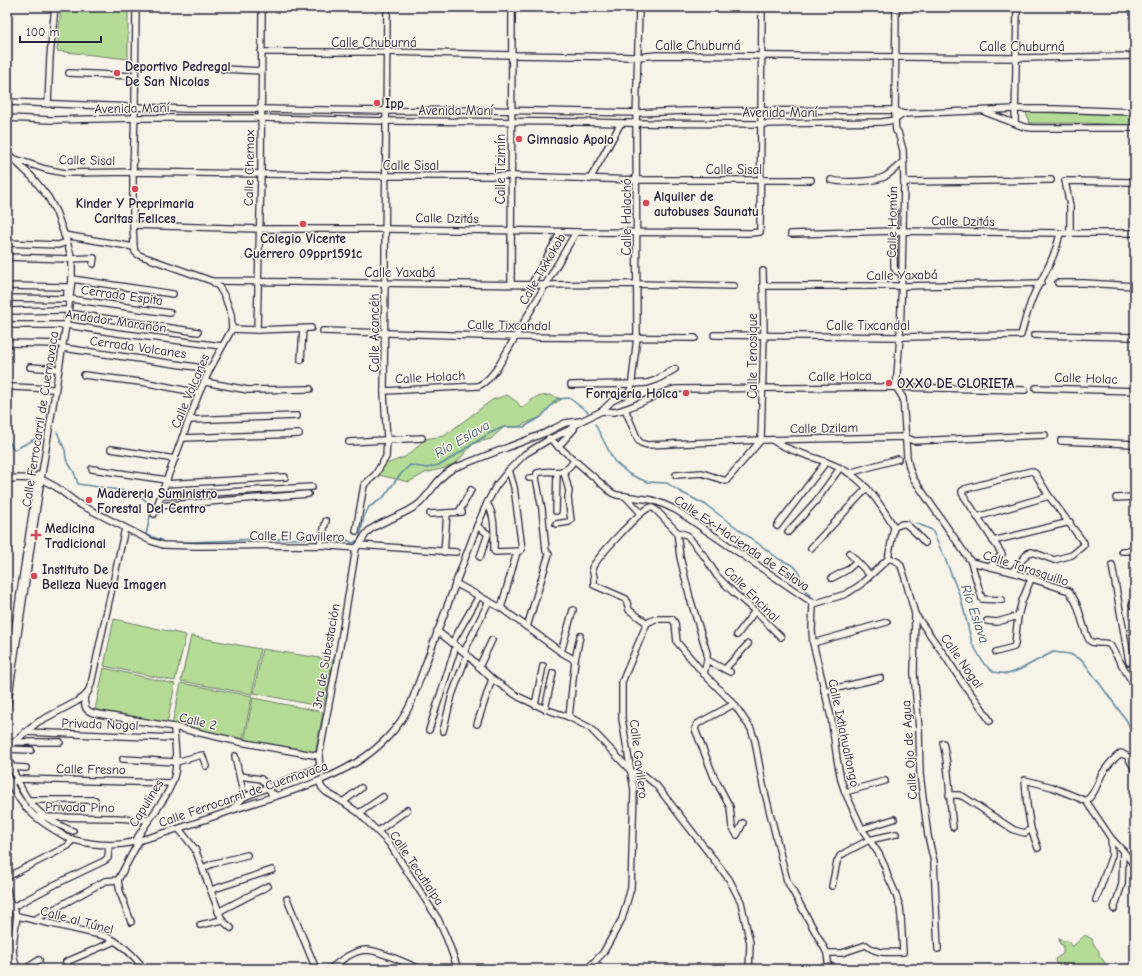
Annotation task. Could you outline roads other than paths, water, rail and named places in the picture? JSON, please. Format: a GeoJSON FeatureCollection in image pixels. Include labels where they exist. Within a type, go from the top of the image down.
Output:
{"type":"FeatureCollection","features":[{"type":"Feature","properties":{"kind":"street"},"geometry":{"type":"LineString","coordinates":[[48,104],[54,7]]}},
{"type":"Feature","properties":{"kind":"street"},"geometry":{"type":"LineString","coordinates":[[134,247],[133,172],[136,107],[136,7]]}},
{"type":"Feature","properties":{"kind":"street","name":"Calle Chemax"},"geometry":{"type":"LineString","coordinates":[[257,330],[261,174],[262,7]]}},
{"type":"Feature","properties":{"kind":"street","name":"Calle Acancéh"},"geometry":{"type":"LineString","coordinates":[[356,531],[364,485],[376,475],[386,457],[387,439],[384,391],[387,7]]}},
{"type":"Feature","properties":{"kind":"street","name":"Calle Tizimín"},"geometry":{"type":"LineString","coordinates":[[511,284],[512,7]]}},
{"type":"Feature","properties":{"kind":"street","name":"Calle Halachó"},"geometry":{"type":"LineString","coordinates":[[632,384],[636,337],[637,284],[636,123],[639,7]]}},
{"type":"Feature","properties":{"kind":"street"},"geometry":{"type":"LineString","coordinates":[[760,180],[762,7]]}},
{"type":"Feature","properties":{"kind":"street"},"geometry":{"type":"LineString","coordinates":[[886,7],[915,7]]}},
{"type":"Feature","properties":{"kind":"street","name":"Calle Homún"},"geometry":{"type":"LineString","coordinates":[[896,7],[895,120],[896,131],[898,132],[903,150],[904,161],[902,286],[896,387],[903,398],[905,437],[909,467],[913,478],[971,562],[982,599],[1002,600]]}},
{"type":"Feature","properties":{"kind":"street"},"geometry":{"type":"LineString","coordinates":[[1015,123],[1017,7]]}},
{"type":"Feature","properties":{"kind":"street","name":"Calle Chuburná"},"geometry":{"type":"LineString","coordinates":[[261,52],[387,52],[638,57],[657,55],[1017,58],[1135,56]]}},
{"type":"Feature","properties":{"kind":"street"},"geometry":{"type":"LineString","coordinates":[[223,69],[261,71]]}},
{"type":"Feature","properties":{"kind":"street"},"geometry":{"type":"LineString","coordinates":[[70,73],[136,76]]}},
{"type":"Feature","properties":{"kind":"street","name":"Avenida Maní"},"geometry":{"type":"LineString","coordinates":[[7,102],[185,109],[386,111],[637,113],[761,110],[895,110],[903,114],[1015,109],[1135,112]]}},
{"type":"Feature","properties":{"kind":"street","name":"Avenida Maní"},"geometry":{"type":"LineString","coordinates":[[982,111],[1024,127],[1135,128]]}},
{"type":"Feature","properties":{"kind":"street"},"geometry":{"type":"LineString","coordinates":[[895,120],[903,114]]}},
{"type":"Feature","properties":{"kind":"street","name":"Avenida Maní"},"geometry":{"type":"LineString","coordinates":[[7,118],[51,120],[261,118],[386,121],[760,124],[882,122],[895,120]]}},
{"type":"Feature","properties":{"kind":"street"},"geometry":{"type":"LineString","coordinates":[[590,179],[621,123]]}},
{"type":"Feature","properties":{"kind":"street","name":"Calle Ferrocarril de Cuernavaca"},"geometry":{"type":"LineString","coordinates":[[7,153],[41,186],[56,212],[67,242],[72,278],[39,479],[7,708]]}},
{"type":"Feature","properties":{"kind":"street","name":"Calle Sisal"},"geometry":{"type":"LineString","coordinates":[[12,158],[45,169],[66,173],[133,172],[386,176],[511,176],[637,180],[811,180]]}},
{"type":"Feature","properties":{"kind":"street"},"geometry":{"type":"LineString","coordinates":[[831,180],[860,182],[873,180],[883,177],[904,161]]}},
{"type":"Feature","properties":{"kind":"street","name":"Calle Dzitás"},"geometry":{"type":"LineString","coordinates":[[134,225],[259,229],[511,230],[751,234],[760,232],[760,180]]}},
{"type":"Feature","properties":{"kind":"street"},"geometry":{"type":"LineString","coordinates":[[904,182],[1051,180]]}},
{"type":"Feature","properties":{"kind":"street"},"geometry":{"type":"LineString","coordinates":[[1070,233],[1070,206],[1065,181],[1135,182]]}},
{"type":"Feature","properties":{"kind":"street"},"geometry":{"type":"LineString","coordinates":[[894,211],[894,270],[902,273]]}},
{"type":"Feature","properties":{"kind":"street","name":"Calle Dzitás"},"geometry":{"type":"LineString","coordinates":[[791,234],[894,231],[1135,233]]}},
{"type":"Feature","properties":{"kind":"street"},"geometry":{"type":"LineString","coordinates":[[531,285],[561,232]]}},
{"type":"Feature","properties":{"kind":"street","name":"Calle Tixkokob"},"geometry":{"type":"LineString","coordinates":[[478,386],[484,383],[498,368],[576,232]]}},
{"type":"Feature","properties":{"kind":"street"},"geometry":{"type":"LineString","coordinates":[[1041,283],[1058,244],[1060,233]]}},
{"type":"Feature","properties":{"kind":"street","name":"Calle Yaxabá"},"geometry":{"type":"LineString","coordinates":[[64,235],[134,247],[135,252],[139,255],[212,281],[734,286]]}},
{"type":"Feature","properties":{"kind":"street"},"geometry":{"type":"LineString","coordinates":[[7,243],[58,244],[67,242]]}},
{"type":"Feature","properties":{"kind":"street"},"geometry":{"type":"LineString","coordinates":[[7,257],[69,259],[94,258],[93,264]]}},
{"type":"Feature","properties":{"kind":"street","name":"Calle Tenosique"},"geometry":{"type":"LineString","coordinates":[[762,440],[764,335],[763,271]]}},
{"type":"Feature","properties":{"kind":"street"},"geometry":{"type":"LineString","coordinates":[[72,278],[173,294]]}},
{"type":"Feature","properties":{"kind":"street"},"geometry":{"type":"LineString","coordinates":[[212,281],[219,287],[226,297],[231,314],[232,329],[257,330],[311,328]]}},
{"type":"Feature","properties":{"kind":"street","name":"Calle Yaxabá"},"geometry":{"type":"LineString","coordinates":[[763,286],[902,286],[1041,283]]}},
{"type":"Feature","properties":{"kind":"street","name":"Calle Tixcandal"},"geometry":{"type":"LineString","coordinates":[[714,336],[764,335],[900,337],[1021,335],[1028,310],[1041,283]]}},
{"type":"Feature","properties":{"kind":"street"},"geometry":{"type":"LineString","coordinates":[[1058,283],[1135,286]]}},
{"type":"Feature","properties":{"kind":"street","name":"Calle Ferrocarril de Cuernavaca"},"geometry":{"type":"LineString","coordinates":[[7,286],[67,287],[69,299]]}},
{"type":"Feature","properties":{"kind":"street","name":"Cerrada Espita"},"geometry":{"type":"LineString","coordinates":[[7,298],[69,299],[170,313]]}},
{"type":"Feature","properties":{"kind":"street"},"geometry":{"type":"LineString","coordinates":[[7,311],[67,312],[198,332]]}},
{"type":"Feature","properties":{"kind":"street","name":"Andador Marañón"},"geometry":{"type":"LineString","coordinates":[[7,325],[65,324],[117,333],[222,346]]}},
{"type":"Feature","properties":{"kind":"street","name":"Calle Volcanes"},"geometry":{"type":"LineString","coordinates":[[154,514],[182,438],[210,369],[232,329]]}},
{"type":"Feature","properties":{"kind":"street"},"geometry":{"type":"LineString","coordinates":[[300,360],[303,329]]}},
{"type":"Feature","properties":{"kind":"street","name":"Calle Tixcandal"},"geometry":{"type":"LineString","coordinates":[[323,331],[516,337],[695,338]]}},
{"type":"Feature","properties":{"kind":"street"},"geometry":{"type":"LineString","coordinates":[[1034,335],[1135,337]]}},
{"type":"Feature","properties":{"kind":"street","name":"Cerrada Volcanes"},"geometry":{"type":"LineString","coordinates":[[7,343],[62,346],[210,369]]}},
{"type":"Feature","properties":{"kind":"street","name":"Calle Ferrocarril de Cuernavaca"},"geometry":{"type":"LineString","coordinates":[[7,680],[56,369],[62,346]]}},
{"type":"Feature","properties":{"kind":"street"},"geometry":{"type":"LineString","coordinates":[[30,367],[56,369]]}},
{"type":"Feature","properties":{"kind":"street"},"geometry":{"type":"LineString","coordinates":[[571,385],[647,383],[656,380],[675,369]]}},
{"type":"Feature","properties":{"kind":"street"},"geometry":{"type":"LineString","coordinates":[[84,375],[148,383],[200,393]]}},
{"type":"Feature","properties":{"kind":"street"},"geometry":{"type":"LineString","coordinates":[[205,382],[248,390],[310,389]]}},
{"type":"Feature","properties":{"kind":"street"},"geometry":{"type":"LineString","coordinates":[[558,447],[581,421],[602,411],[612,402],[629,392],[632,384]]}},
{"type":"Feature","properties":{"kind":"street","name":"Calle Holach"},"geometry":{"type":"LineString","coordinates":[[384,391],[478,386]]}},
{"type":"Feature","properties":{"kind":"street"},"geometry":{"type":"LineString","coordinates":[[13,387],[53,389]]}},
{"type":"Feature","properties":{"kind":"street","name":"Calle Holca"},"geometry":{"type":"LineString","coordinates":[[625,409],[668,390],[676,389],[896,387],[1025,390]]}},
{"type":"Feature","properties":{"kind":"street","name":"Calle Holac"},"geometry":{"type":"LineString","coordinates":[[1036,388],[1135,391]]}},
{"type":"Feature","properties":{"kind":"street"},"geometry":{"type":"LineString","coordinates":[[602,411],[613,412],[625,409]]}},
{"type":"Feature","properties":{"kind":"street","name":"Calle Dzilam"},"geometry":{"type":"LineString","coordinates":[[625,409],[638,440],[641,444],[647,445],[762,440],[905,437],[914,441],[1045,435]]}},
{"type":"Feature","properties":{"kind":"street"},"geometry":{"type":"LineString","coordinates":[[189,420],[297,416]]}},
{"type":"Feature","properties":{"kind":"street","name":"Calle Ferrocarril de Cuernavaca"},"geometry":{"type":"LineString","coordinates":[[7,775],[24,806],[36,817],[52,828],[72,840],[109,845],[137,842],[179,829],[319,781],[357,762],[368,755],[400,723],[411,703],[477,526],[496,486],[508,470],[525,454],[569,430],[581,421]]}},
{"type":"Feature","properties":{"kind":"street","name":"Calle El Gavillero"},"geometry":{"type":"LineString","coordinates":[[39,479],[56,487],[77,503],[151,541],[163,545],[358,546],[364,536],[371,530],[411,509],[420,502],[440,478],[454,468],[545,433],[565,423],[581,421]]}},
{"type":"Feature","properties":{"kind":"street","name":"Calle Ex-Hacienda de Eslava"},"geometry":{"type":"LineString","coordinates":[[545,433],[558,447],[612,493],[652,500],[676,510],[813,603],[846,594],[860,585],[888,559]]}},
{"type":"Feature","properties":{"kind":"street"},"geometry":{"type":"LineString","coordinates":[[182,438],[299,434]]}},
{"type":"Feature","properties":{"kind":"street"},"geometry":{"type":"LineString","coordinates":[[349,442],[422,438]]}},
{"type":"Feature","properties":{"kind":"street"},"geometry":{"type":"LineString","coordinates":[[676,475],[702,473],[726,482],[762,440]]}},
{"type":"Feature","properties":{"kind":"street"},"geometry":{"type":"LineString","coordinates":[[772,440],[789,450],[840,468],[849,473],[867,488],[880,504],[894,527],[888,559]]}},
{"type":"Feature","properties":{"kind":"street"},"geometry":{"type":"LineString","coordinates":[[1061,441],[1135,444]]}},
{"type":"Feature","properties":{"kind":"street"},"geometry":{"type":"LineString","coordinates":[[111,449],[175,459]]}},
{"type":"Feature","properties":{"kind":"street"},"geometry":{"type":"LineString","coordinates":[[849,473],[898,459]]}},
{"type":"Feature","properties":{"kind":"street"},"geometry":{"type":"LineString","coordinates":[[527,627],[550,554],[546,551],[542,509],[536,478],[538,472],[564,472],[570,467],[574,460]]}},
{"type":"Feature","properties":{"kind":"street"},"geometry":{"type":"LineString","coordinates":[[777,526],[826,462]]}},
{"type":"Feature","properties":{"kind":"street"},"geometry":{"type":"LineString","coordinates":[[788,532],[816,501],[840,468]]}},
{"type":"Feature","properties":{"kind":"street"},"geometry":{"type":"LineString","coordinates":[[92,469],[166,482],[285,477]]}},
{"type":"Feature","properties":{"kind":"street"},"geometry":{"type":"LineString","coordinates":[[501,608],[518,552],[522,549],[515,494],[508,470]]}},
{"type":"Feature","properties":{"kind":"street"},"geometry":{"type":"LineString","coordinates":[[990,567],[1002,554],[977,517],[962,491],[964,489],[1031,471],[1036,473],[1084,545],[1072,555],[1054,560],[1032,552],[1028,553],[1012,572]]}},
{"type":"Feature","properties":{"kind":"street"},"geometry":{"type":"LineString","coordinates":[[556,511],[557,472]]}},
{"type":"Feature","properties":{"kind":"street"},"geometry":{"type":"LineString","coordinates":[[556,524],[569,522],[570,520],[568,490],[564,472]]}},
{"type":"Feature","properties":{"kind":"street"},"geometry":{"type":"LineString","coordinates":[[7,480],[16,478],[39,479]]}},
{"type":"Feature","properties":{"kind":"street"},"geometry":{"type":"LineString","coordinates":[[529,478],[536,478]]}},
{"type":"Feature","properties":{"kind":"street"},"geometry":{"type":"LineString","coordinates":[[161,496],[312,487]]}},
{"type":"Feature","properties":{"kind":"street"},"geometry":{"type":"LineString","coordinates":[[811,548],[867,488]]}},
{"type":"Feature","properties":{"kind":"street"},"geometry":{"type":"LineString","coordinates":[[430,514],[461,512],[470,490]]}},
{"type":"Feature","properties":{"kind":"street"},"geometry":{"type":"LineString","coordinates":[[157,506],[308,494]]}},
{"type":"Feature","properties":{"kind":"street"},"geometry":{"type":"LineString","coordinates":[[625,496],[641,513],[592,568],[594,585],[626,599],[629,610],[647,623],[655,619],[672,619],[675,624],[677,642],[704,674],[734,704],[751,729],[755,741],[763,786],[787,881],[827,953],[829,969]]}},
{"type":"Feature","properties":{"kind":"street"},"geometry":{"type":"LineString","coordinates":[[977,517],[1050,496]]}},
{"type":"Feature","properties":{"kind":"street"},"geometry":{"type":"LineString","coordinates":[[1116,498],[1135,498]]}},
{"type":"Feature","properties":{"kind":"street"},"geometry":{"type":"LineString","coordinates":[[487,503],[491,510],[494,524],[494,551],[496,553],[518,552]]}},
{"type":"Feature","properties":{"kind":"street","name":"Calle Encinal"},"geometry":{"type":"LineString","coordinates":[[641,513],[648,508],[654,508],[676,532],[687,535],[717,576],[755,611],[781,638]]}},
{"type":"Feature","properties":{"kind":"street"},"geometry":{"type":"LineString","coordinates":[[444,552],[447,513]]}},
{"type":"Feature","properties":{"kind":"street"},"geometry":{"type":"LineString","coordinates":[[320,545],[326,521]]}},
{"type":"Feature","properties":{"kind":"street"},"geometry":{"type":"LineString","coordinates":[[993,541],[1070,522]]}},
{"type":"Feature","properties":{"kind":"street"},"geometry":{"type":"LineString","coordinates":[[894,527],[906,524],[925,543]]}},
{"type":"Feature","properties":{"kind":"street"},"geometry":{"type":"LineString","coordinates":[[477,526],[488,534],[480,557]]}},
{"type":"Feature","properties":{"kind":"street"},"geometry":{"type":"LineString","coordinates":[[7,749],[38,722],[76,702],[84,697],[88,692],[125,528]]}},
{"type":"Feature","properties":{"kind":"street"},"geometry":{"type":"LineString","coordinates":[[676,532],[680,557],[690,598],[707,653],[704,674]]}},
{"type":"Feature","properties":{"kind":"street"},"geometry":{"type":"LineString","coordinates":[[358,546],[456,552]]}},
{"type":"Feature","properties":{"kind":"street","name":"3ra de Subestación"},"geometry":{"type":"LineString","coordinates":[[268,787],[320,767],[319,756],[358,546]]}},
{"type":"Feature","properties":{"kind":"street"},"geometry":{"type":"LineString","coordinates":[[1122,552],[1135,551]]}},
{"type":"Feature","properties":{"kind":"street"},"geometry":{"type":"LineString","coordinates":[[849,553],[870,575]]}},
{"type":"Feature","properties":{"kind":"street","name":"Calle Ojo de Agua"},"geometry":{"type":"LineString","coordinates":[[888,559],[898,562],[901,566],[915,614],[914,674],[919,729],[920,774],[928,836],[934,862],[938,949]]}},
{"type":"Feature","properties":{"kind":"street"},"geometry":{"type":"LineString","coordinates":[[832,578],[847,570],[856,562]]}},
{"type":"Feature","properties":{"kind":"street","name":"Calle Tarasquillo"},"geometry":{"type":"LineString","coordinates":[[971,562],[1012,572],[1069,592],[1077,605],[1087,638],[1090,642],[1094,643],[1109,643],[1135,689]]}},
{"type":"Feature","properties":{"kind":"street"},"geometry":{"type":"LineString","coordinates":[[1112,565],[1132,661],[1124,662],[1119,660]]}},
{"type":"Feature","properties":{"kind":"street"},"geometry":{"type":"LineString","coordinates":[[996,652],[1014,647],[1018,616],[1031,579]]}},
{"type":"Feature","properties":{"kind":"street"},"geometry":{"type":"LineString","coordinates":[[455,583],[501,608],[561,652],[575,660]]}},
{"type":"Feature","properties":{"kind":"street"},"geometry":{"type":"LineString","coordinates":[[429,730],[454,645],[479,596]]}},
{"type":"Feature","properties":{"kind":"street"},"geometry":{"type":"LineString","coordinates":[[442,731],[465,654],[489,601]]}},
{"type":"Feature","properties":{"kind":"street","name":"Calle Ixtlahualtongo"},"geometry":{"type":"LineString","coordinates":[[813,603],[813,643],[831,717],[839,770],[845,792],[862,829],[880,854],[888,877],[892,882],[900,907],[903,952],[882,952],[872,950],[866,945],[842,953],[827,953]]}},
{"type":"Feature","properties":{"kind":"street"},"geometry":{"type":"LineString","coordinates":[[561,652],[573,610]]}},
{"type":"Feature","properties":{"kind":"street"},"geometry":{"type":"LineString","coordinates":[[737,635],[755,611]]}},
{"type":"Feature","properties":{"kind":"street","name":"Calle Nogal"},"geometry":{"type":"LineString","coordinates":[[915,614],[990,721]]}},
{"type":"Feature","properties":{"kind":"street"},"geometry":{"type":"LineString","coordinates":[[986,622],[997,622],[1018,616]]}},
{"type":"Feature","properties":{"kind":"street"},"geometry":{"type":"LineString","coordinates":[[813,643],[887,622]]}},
{"type":"Feature","properties":{"kind":"street","name":"Calle Gavillero"},"geometry":{"type":"LineString","coordinates":[[587,969],[602,953],[622,919],[631,888],[634,790],[622,719],[622,682],[647,623]]}},
{"type":"Feature","properties":{"kind":"street"},"geometry":{"type":"LineString","coordinates":[[437,631],[492,679],[519,697],[545,710],[569,717],[590,728],[632,772],[644,775],[656,785],[729,879],[741,902],[750,943],[749,969]]}},
{"type":"Feature","properties":{"kind":"street"},"geometry":{"type":"LineString","coordinates":[[569,717],[575,660],[580,636]]}},
{"type":"Feature","properties":{"kind":"street"},"geometry":{"type":"LineString","coordinates":[[479,667],[492,640]]}},
{"type":"Feature","properties":{"kind":"street"},"geometry":{"type":"LineString","coordinates":[[707,660],[727,670],[748,644]]}},
{"type":"Feature","properties":{"kind":"street"},"geometry":{"type":"LineString","coordinates":[[535,705],[543,666]]}},
{"type":"Feature","properties":{"kind":"street"},"geometry":{"type":"LineString","coordinates":[[545,710],[553,673]]}},
{"type":"Feature","properties":{"kind":"street"},"geometry":{"type":"LineString","coordinates":[[824,691],[880,678]]}},
{"type":"Feature","properties":{"kind":"street"},"geometry":{"type":"LineString","coordinates":[[477,724],[492,679]]}},
{"type":"Feature","properties":{"kind":"street","name":"Calle 2"},"geometry":{"type":"LineString","coordinates":[[84,697],[85,708],[93,714],[174,727],[240,742],[319,756]]}},
{"type":"Feature","properties":{"kind":"street"},"geometry":{"type":"LineString","coordinates":[[734,704],[697,724],[695,729],[714,777],[730,807],[732,827],[737,835],[743,824]]}},
{"type":"Feature","properties":{"kind":"street","name":"Capulines"},"geometry":{"type":"LineString","coordinates":[[137,842],[148,820],[157,810],[172,783],[176,762],[174,727]]}},
{"type":"Feature","properties":{"kind":"street","name":"Privada Nogal"},"geometry":{"type":"LineString","coordinates":[[26,732],[174,738]]}},
{"type":"Feature","properties":{"kind":"street"},"geometry":{"type":"LineString","coordinates":[[14,742],[60,742]]}},
{"type":"Feature","properties":{"kind":"street"},"geometry":{"type":"LineString","coordinates":[[943,743],[946,753],[953,827]]}},
{"type":"Feature","properties":{"kind":"street"},"geometry":{"type":"LineString","coordinates":[[7,749],[31,750]]}},
{"type":"Feature","properties":{"kind":"street"},"geometry":{"type":"LineString","coordinates":[[1086,801],[1092,796],[1102,775],[1112,760],[1121,753],[1128,757],[1135,770]]}},
{"type":"Feature","properties":{"kind":"street"},"geometry":{"type":"LineString","coordinates":[[7,754],[11,767],[28,800],[46,818],[73,831]]}},
{"type":"Feature","properties":{"kind":"street"},"geometry":{"type":"LineString","coordinates":[[123,759],[176,762],[202,755],[206,766]]}},
{"type":"Feature","properties":{"kind":"street"},"geometry":{"type":"LineString","coordinates":[[235,756],[244,797]]}},
{"type":"Feature","properties":{"kind":"street"},"geometry":{"type":"LineString","coordinates":[[11,767],[26,768]]}},
{"type":"Feature","properties":{"kind":"street"},"geometry":{"type":"LineString","coordinates":[[240,776],[261,779],[271,793],[276,795]]}},
{"type":"Feature","properties":{"kind":"street"},"geometry":{"type":"LineString","coordinates":[[11,784],[17,778]]}},
{"type":"Feature","properties":{"kind":"street","name":"Calle Fresno"},"geometry":{"type":"LineString","coordinates":[[17,778],[172,783]]}},
{"type":"Feature","properties":{"kind":"street"},"geometry":{"type":"LineString","coordinates":[[1038,848],[1031,829],[1025,780],[1052,787],[1086,801],[1111,838],[1135,866]]}},
{"type":"Feature","properties":{"kind":"street","name":"Calle Tecutlalpa"},"geometry":{"type":"LineString","coordinates":[[319,781],[322,788],[326,792],[359,813],[389,843],[438,919],[458,969]]}},
{"type":"Feature","properties":{"kind":"street"},"geometry":{"type":"LineString","coordinates":[[845,792],[885,781]]}},
{"type":"Feature","properties":{"kind":"street"},"geometry":{"type":"LineString","coordinates":[[231,810],[244,797],[268,787]]}},
{"type":"Feature","properties":{"kind":"street"},"geometry":{"type":"LineString","coordinates":[[343,802],[361,788]]}},
{"type":"Feature","properties":{"kind":"street"},"geometry":{"type":"LineString","coordinates":[[949,795],[959,795],[964,797],[1014,830],[1025,833],[1031,829]]}},
{"type":"Feature","properties":{"kind":"street"},"geometry":{"type":"LineString","coordinates":[[359,813],[383,797]]}},
{"type":"Feature","properties":{"kind":"street"},"geometry":{"type":"LineString","coordinates":[[28,800],[95,800]]}},
{"type":"Feature","properties":{"kind":"street"},"geometry":{"type":"LineString","coordinates":[[378,831],[407,810]]}},
{"type":"Feature","properties":{"kind":"street","name":"Privada Pino"},"geometry":{"type":"LineString","coordinates":[[36,817],[148,820]]}},
{"type":"Feature","properties":{"kind":"street"},"geometry":{"type":"LineString","coordinates":[[862,829],[894,819]]}},
{"type":"Feature","properties":{"kind":"street"},"geometry":{"type":"LineString","coordinates":[[179,829],[195,849],[218,912],[222,920],[231,928]]}},
{"type":"Feature","properties":{"kind":"street"},"geometry":{"type":"LineString","coordinates":[[832,886],[840,856],[869,840],[896,834]]}},
{"type":"Feature","properties":{"kind":"street"},"geometry":{"type":"LineString","coordinates":[[1096,900],[1112,855],[1111,838]]}},
{"type":"Feature","properties":{"kind":"street"},"geometry":{"type":"LineString","coordinates":[[7,877],[68,846],[72,840]]}},
{"type":"Feature","properties":{"kind":"street"},"geometry":{"type":"LineString","coordinates":[[131,922],[120,892],[118,880],[137,842]]}},
{"type":"Feature","properties":{"kind":"street"},"geometry":{"type":"LineString","coordinates":[[12,908],[56,884],[104,861],[108,858],[109,845]]}},
{"type":"Feature","properties":{"kind":"street"},"geometry":{"type":"LineString","coordinates":[[1114,909],[1122,884],[1123,851]]}},
{"type":"Feature","properties":{"kind":"street"},"geometry":{"type":"LineString","coordinates":[[203,868],[212,864],[247,855]]}},
{"type":"Feature","properties":{"kind":"street"},"geometry":{"type":"LineString","coordinates":[[210,890],[272,870]]}},
{"type":"Feature","properties":{"kind":"street"},"geometry":{"type":"LineString","coordinates":[[34,920],[105,881],[118,880]]}},
{"type":"Feature","properties":{"kind":"street"},"geometry":{"type":"LineString","coordinates":[[218,912],[268,886]]}},
{"type":"Feature","properties":{"kind":"street"},"geometry":{"type":"LineString","coordinates":[[7,889],[12,908],[17,916],[13,949],[14,963],[18,969]]}},
{"type":"Feature","properties":{"kind":"street"},"geometry":{"type":"LineString","coordinates":[[287,899],[316,969]]}},
{"type":"Feature","properties":{"kind":"street","name":"Calle al Túnel"},"geometry":{"type":"LineString","coordinates":[[17,916],[105,936],[126,949],[144,969]]}},
{"type":"Feature","properties":{"kind":"street"},"geometry":{"type":"LineString","coordinates":[[200,925],[222,920]]}},
{"type":"Feature","properties":{"kind":"street"},"geometry":{"type":"LineString","coordinates":[[70,969],[66,962],[115,941]]}},
{"type":"Feature","properties":{"kind":"street"},"geometry":{"type":"LineString","coordinates":[[330,969],[347,957],[357,952],[367,950],[382,954],[420,969]]}},
{"type":"Feature","properties":{"kind":"street"},"geometry":{"type":"LineString","coordinates":[[25,969],[40,960]]}},
{"type":"Feature","properties":{"kind":"waterway","name":"Río Eslava"},"geometry":{"type":"LineString","coordinates":[[329,537],[344,538],[352,543],[359,540],[364,517],[369,507],[383,498],[399,476],[410,465],[427,468],[442,464],[490,433],[504,427],[524,427],[541,417],[557,399],[569,398],[588,412]]}},
{"type":"Feature","properties":{"kind":"waterway","name":"Río Eslava"},"geometry":{"type":"LineString","coordinates":[[595,424],[614,461],[629,474],[647,482],[667,483],[706,505],[779,559],[794,566],[799,572],[802,587],[815,600]]}},
{"type":"Feature","properties":{"kind":"waterway","name":"Río Eslava"},"geometry":{"type":"LineString","coordinates":[[57,432],[65,450],[66,459],[74,472],[78,484],[126,491],[143,498],[152,507],[146,535],[162,540]]}},
{"type":"Feature","properties":{"kind":"waterway","name":"Río Eslava"},"geometry":{"type":"LineString","coordinates":[[7,438],[14,450],[41,436]]}},
{"type":"Feature","properties":{"kind":"waterway","name":"Río Eslava"},"geometry":{"type":"LineString","coordinates":[[916,523],[932,530],[961,599],[972,643],[984,664],[994,672],[1008,674],[1019,670],[1053,652],[1070,654],[1083,661],[1127,721],[1135,740]]}},
{"type":"Feature","properties":{"kind":"waterway","name":"Río Eslava"},"geometry":{"type":"LineString","coordinates":[[180,542],[320,537]]}},
{"type":"Feature","properties":{"kind":"place","name":"Deportivo Pedregal De San Nicolas"},"geometry":{"type":"Point","coordinates":[117,73]}},
{"type":"Feature","properties":{"kind":"place","name":"Ipp"},"geometry":{"type":"Point","coordinates":[377,103]}},
{"type":"Feature","properties":{"kind":"place","name":"Gimnasio Apolo"},"geometry":{"type":"Point","coordinates":[519,139]}},
{"type":"Feature","properties":{"kind":"place","name":"Kinder Y Preprimaria Caritas Felices"},"geometry":{"type":"Point","coordinates":[135,189]}},
{"type":"Feature","properties":{"kind":"place","name":"Alquiler de autobuses Saunatu"},"geometry":{"type":"Point","coordinates":[646,203]}},
{"type":"Feature","properties":{"kind":"place","name":"Colegio Vicente Guerrero 09ppr1591c"},"geometry":{"type":"Point","coordinates":[303,224]}},
{"type":"Feature","properties":{"kind":"place","name":"OXXO DE GLORIETA"},"geometry":{"type":"Point","coordinates":[889,383]}},
{"type":"Feature","properties":{"kind":"place","name":"Forrajeria Holca"},"geometry":{"type":"Point","coordinates":[686,393]}},
{"type":"Feature","properties":{"kind":"place","name":"Madereria Suministro Forestal Del Centro"},"geometry":{"type":"Point","coordinates":[89,500]}},
{"type":"Feature","properties":{"kind":"place","name":"Medicina Tradicional"},"geometry":{"type":"Point","coordinates":[36,535]}},
{"type":"Feature","properties":{"kind":"place","name":"Instituto De Belleza Nueva Imagen"},"geometry":{"type":"Point","coordinates":[34,576]}}]}
